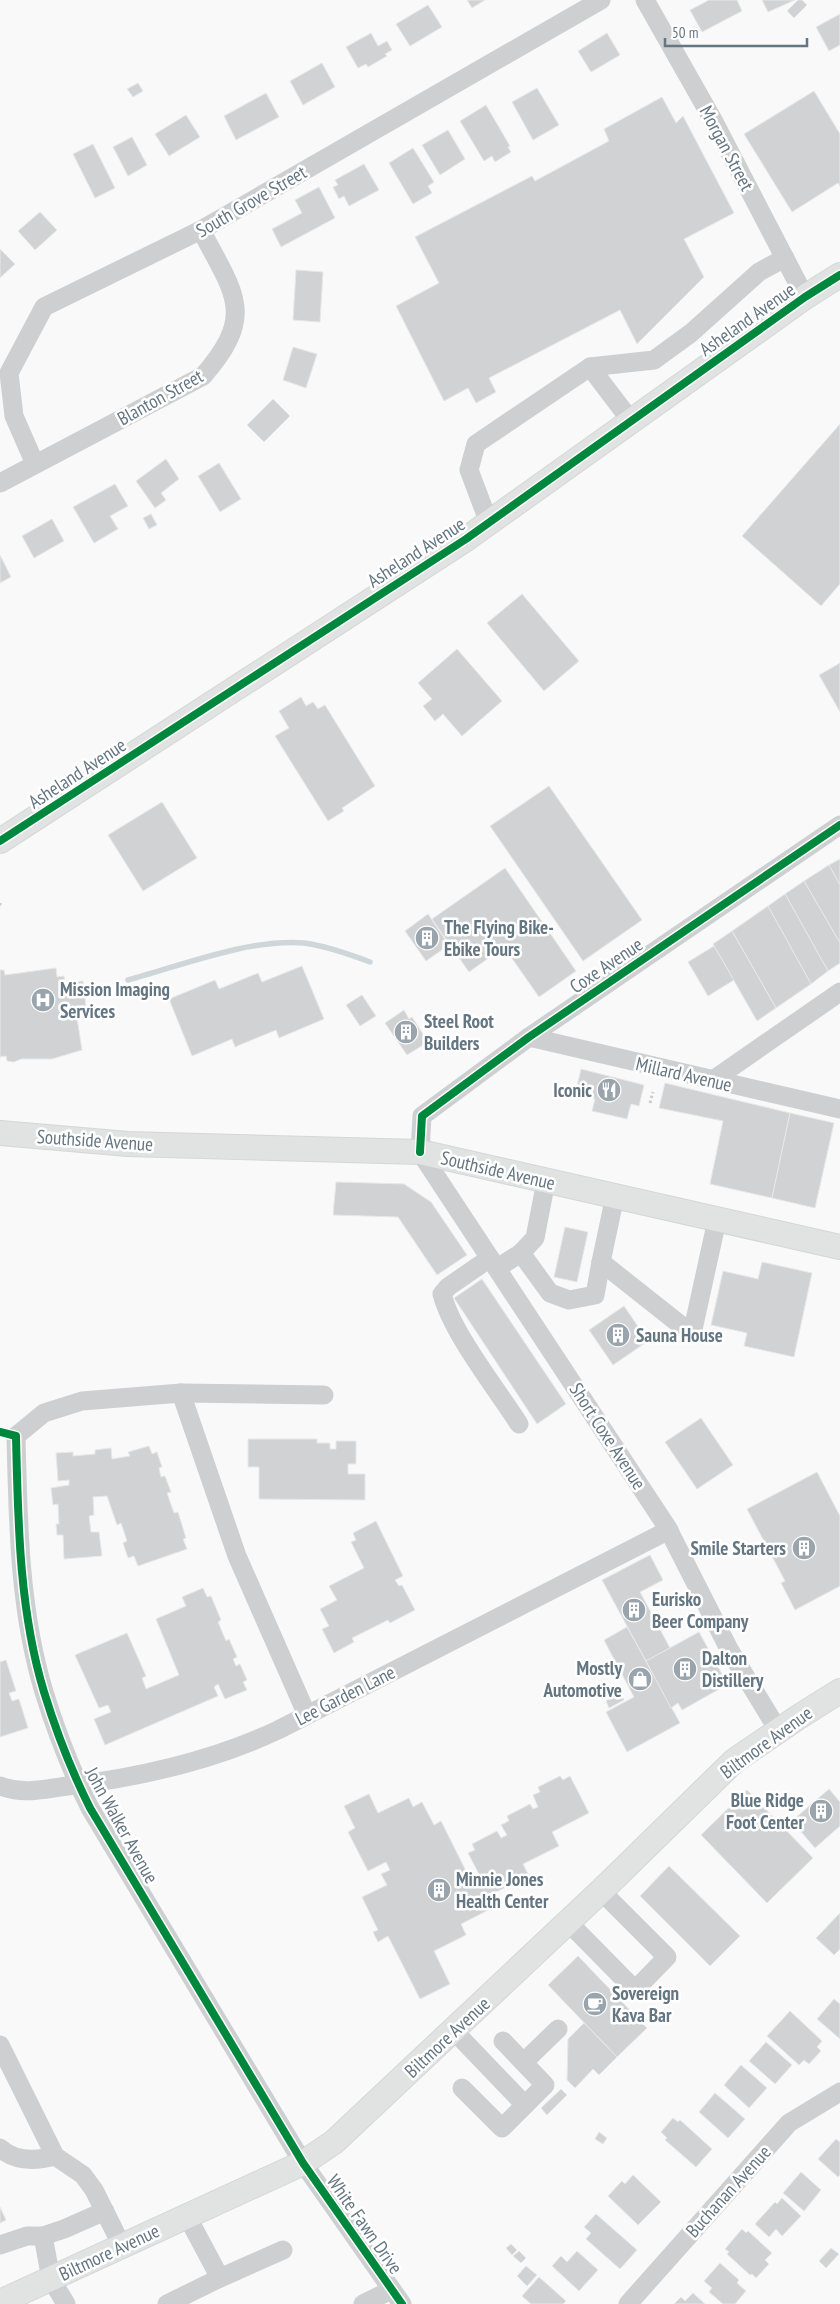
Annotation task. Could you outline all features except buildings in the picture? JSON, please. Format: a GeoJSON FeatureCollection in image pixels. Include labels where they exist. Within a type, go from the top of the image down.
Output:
{"type":"FeatureCollection","features":[{"type":"Feature","properties":{"kind":"main road","name":"Asheland Avenue"},"geometry":{"type":"LineString","coordinates":[[0,842],[489,523],[805,297],[840,275]]}},
{"type":"Feature","properties":{"kind":"main road","name":"Southside Avenue"},"geometry":{"type":"LineString","coordinates":[[0,1133],[128,1144],[420,1152],[840,1247]]}},
{"type":"Feature","properties":{"kind":"main road","name":"Biltmore Avenue"},"geometry":{"type":"LineString","coordinates":[[0,2302],[303,2162],[334,2142],[601,1891],[734,1761],[778,1730],[840,1691]]}},
{"type":"Feature","properties":{"kind":"street","name":"South Grove Street"},"geometry":{"type":"LineString","coordinates":[[35,464],[14,416],[9,372],[44,307],[201,230],[602,0]]}},
{"type":"Feature","properties":{"kind":"street","name":"Morgan Street"},"geometry":{"type":"LineString","coordinates":[[644,0],[713,120],[805,297]]}},
{"type":"Feature","properties":{"kind":"street","name":"Blanton Street"},"geometry":{"type":"LineString","coordinates":[[0,483],[203,376],[221,355],[235,327],[236,311],[232,290],[201,230]]}},
{"type":"Feature","properties":{"kind":"street"},"geometry":{"type":"LineString","coordinates":[[489,523],[468,470],[476,444],[590,367],[654,360],[690,333],[759,272],[785,258]]}},
{"type":"Feature","properties":{"kind":"street"},"geometry":{"type":"LineString","coordinates":[[590,367],[631,421]]}},
{"type":"Feature","properties":{"kind":"street","name":"Coxe Avenue"},"geometry":{"type":"LineString","coordinates":[[420,1152],[422,1116],[529,1037],[840,825]]}},
{"type":"Feature","properties":{"kind":"street"},"geometry":{"type":"LineString","coordinates":[[713,1080],[840,992]]}},
{"type":"Feature","properties":{"kind":"street","name":"Millard Avenue"},"geometry":{"type":"LineString","coordinates":[[529,1037],[840,1109]]}},
{"type":"Feature","properties":{"kind":"street","name":"Short Coxe Avenue"},"geometry":{"type":"LineString","coordinates":[[420,1152],[669,1530],[730,1651],[778,1730]]}},
{"type":"Feature","properties":{"kind":"street"},"geometry":{"type":"LineString","coordinates":[[519,1424],[457,1327],[442,1294],[448,1287],[493,1263],[522,1253],[536,1238],[546,1181]]}},
{"type":"Feature","properties":{"kind":"street"},"geometry":{"type":"LineString","coordinates":[[522,1253],[550,1293],[569,1300],[595,1295],[615,1196]]}},
{"type":"Feature","properties":{"kind":"street"},"geometry":{"type":"LineString","coordinates":[[601,1262],[692,1334],[717,1220]]}},
{"type":"Feature","properties":{"kind":"street"},"geometry":{"type":"LineString","coordinates":[[181,1393],[237,1556],[307,1715]]}},
{"type":"Feature","properties":{"kind":"street"},"geometry":{"type":"LineString","coordinates":[[8,1434],[44,1413],[82,1401],[181,1393],[324,1395]]}},
{"type":"Feature","properties":{"kind":"street","name":"John Walker Avenue"},"geometry":{"type":"LineString","coordinates":[[8,1434],[27,1615],[44,1692],[79,1785],[90,1808],[303,2162]]}},
{"type":"Feature","properties":{"kind":"street","name":"Lee Garden Lane"},"geometry":{"type":"LineString","coordinates":[[0,1786],[16,1792],[79,1785],[163,1770],[227,1752],[307,1715],[669,1530]]}},
{"type":"Feature","properties":{"kind":"street"},"geometry":{"type":"LineString","coordinates":[[567,1921],[635,1990],[667,1957],[601,1891]]}},
{"type":"Feature","properties":{"kind":"street"},"geometry":{"type":"LineString","coordinates":[[524,2062],[558,2029]]}},
{"type":"Feature","properties":{"kind":"street"},"geometry":{"type":"LineString","coordinates":[[454,2031],[525,2105]]}},
{"type":"Feature","properties":{"kind":"street"},"geometry":{"type":"LineString","coordinates":[[462,2088],[502,2128],[545,2085],[503,2041]]}},
{"type":"Feature","properties":{"kind":"street"},"geometry":{"type":"LineString","coordinates":[[0,2045],[55,2156],[83,2175],[94,2190],[122,2246]]}},
{"type":"Feature","properties":{"kind":"street","name":"Buchanan Avenue"},"geometry":{"type":"LineString","coordinates":[[628,2304],[789,2123],[840,2093]]}},
{"type":"Feature","properties":{"kind":"street"},"geometry":{"type":"LineString","coordinates":[[0,2148],[6,2154],[19,2159],[42,2160],[55,2156]]}},
{"type":"Feature","properties":{"kind":"street","name":"White Fawn Drive"},"geometry":{"type":"LineString","coordinates":[[303,2162],[396,2297]]}},
{"type":"Feature","properties":{"kind":"street"},"geometry":{"type":"LineString","coordinates":[[0,2245],[27,2236],[43,2236],[105,2211]]}},
{"type":"Feature","properties":{"kind":"street"},"geometry":{"type":"LineString","coordinates":[[187,2216],[220,2278]]}},
{"type":"Feature","properties":{"kind":"street"},"geometry":{"type":"LineString","coordinates":[[43,2236],[51,2279],[66,2304]]}},
{"type":"Feature","properties":{"kind":"street"},"geometry":{"type":"LineString","coordinates":[[168,2304],[283,2250]]}},
{"type":"Feature","properties":{"kind":"street"},"geometry":{"type":"LineString","coordinates":[[363,2304],[396,2297]]}},
{"type":"Feature","properties":{"kind":"path"},"geometry":{"type":"LineString","coordinates":[[650,1103],[653,1092]]}},
{"type":"Feature","properties":{"kind":"waterway"},"geometry":{"type":"LineString","coordinates":[[128,980],[216,954],[261,945],[283,943],[304,943],[321,946],[370,962]]}},
{"type":"Feature","properties":{"kind":"cycle path"},"geometry":{"type":"LineString","coordinates":[[0,841],[466,539],[805,297],[840,275]]}},
{"type":"Feature","properties":{"kind":"cycle path"},"geometry":{"type":"LineString","coordinates":[[420,1152],[422,1116],[529,1037],[840,825]]}},
{"type":"Feature","properties":{"kind":"cycle path"},"geometry":{"type":"LineString","coordinates":[[0,1432],[16,1436],[21,1565],[29,1629],[36,1661],[54,1722],[83,1794],[303,2163],[402,2304]]}},
{"type":"Feature","properties":{"kind":"place","name":"The Flying Bike- Ebike Tours"},"geometry":{"type":"Point","coordinates":[427,938]}},
{"type":"Feature","properties":{"kind":"place","name":"Mission Imaging Services"},"geometry":{"type":"Point","coordinates":[43,1000]}},
{"type":"Feature","properties":{"kind":"place","name":"Steel Root Builders"},"geometry":{"type":"Point","coordinates":[406,1032]}},
{"type":"Feature","properties":{"kind":"place","name":"Iconic"},"geometry":{"type":"Point","coordinates":[609,1090]}},
{"type":"Feature","properties":{"kind":"place","name":"Sauna House"},"geometry":{"type":"Point","coordinates":[618,1335]}},
{"type":"Feature","properties":{"kind":"place","name":"Smile Starters"},"geometry":{"type":"Point","coordinates":[804,1548]}},
{"type":"Feature","properties":{"kind":"place","name":"Eurisko Beer Company"},"geometry":{"type":"Point","coordinates":[634,1610]}},
{"type":"Feature","properties":{"kind":"place","name":"Dalton Distillery"},"geometry":{"type":"Point","coordinates":[685,1669]}},
{"type":"Feature","properties":{"kind":"place","name":"Mostly Automotive"},"geometry":{"type":"Point","coordinates":[640,1679]}},
{"type":"Feature","properties":{"kind":"place","name":"Blue Ridge Foot Center"},"geometry":{"type":"Point","coordinates":[821,1811]}},
{"type":"Feature","properties":{"kind":"place","name":"Minnie Jones Health Center"},"geometry":{"type":"Point","coordinates":[439,1890]}},
{"type":"Feature","properties":{"kind":"place","name":"Sovereign Kava Bar"},"geometry":{"type":"Point","coordinates":[595,2004]}}]}
